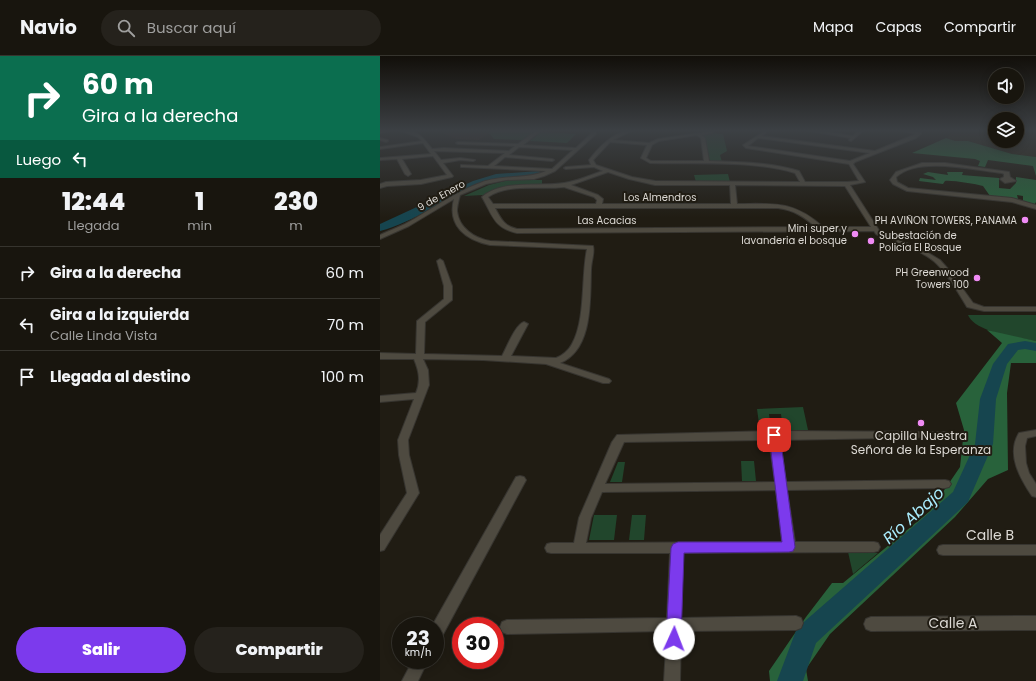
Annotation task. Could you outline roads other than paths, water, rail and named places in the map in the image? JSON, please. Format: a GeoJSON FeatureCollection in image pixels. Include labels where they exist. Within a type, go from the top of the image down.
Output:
{"type":"FeatureCollection","features":[{"type":"Feature","properties":{"kind":"street"},"geometry":{"type":"LineString","coordinates":[[400,159],[408,174]]}},
{"type":"Feature","properties":{"kind":"street"},"geometry":{"type":"LineString","coordinates":[[380,186],[386,184],[421,182],[450,176],[437,159]]}},
{"type":"Feature","properties":{"kind":"street"},"geometry":{"type":"LineString","coordinates":[[439,162],[459,159]]}},
{"type":"Feature","properties":{"kind":"street"},"geometry":{"type":"LineString","coordinates":[[462,159],[482,161]]}},
{"type":"Feature","properties":{"kind":"street"},"geometry":{"type":"LineString","coordinates":[[490,164],[500,159]]}},
{"type":"Feature","properties":{"kind":"street"},"geometry":{"type":"LineString","coordinates":[[542,159],[552,160]]}},
{"type":"Feature","properties":{"kind":"street","name":"9 de Enero"},"geometry":{"type":"LineString","coordinates":[[380,237],[407,225],[460,192],[494,180],[534,177],[553,170],[565,159]]}},
{"type":"Feature","properties":{"kind":"street"},"geometry":{"type":"LineString","coordinates":[[592,159],[594,166]]}},
{"type":"Feature","properties":{"kind":"street"},"geometry":{"type":"LineString","coordinates":[[646,159],[650,162],[754,164],[784,168],[797,172],[803,184]]}},
{"type":"Feature","properties":{"kind":"street"},"geometry":{"type":"LineString","coordinates":[[827,159],[852,163],[860,159]]}},
{"type":"Feature","properties":{"kind":"street"},"geometry":{"type":"LineString","coordinates":[[566,168],[594,166],[655,183],[857,184],[862,182],[851,164],[852,163]]}},
{"type":"Feature","properties":{"kind":"street"},"geometry":{"type":"LineString","coordinates":[[1007,179],[1007,173],[933,163],[915,166],[898,173],[893,180],[901,187],[914,191],[1012,200],[1036,207]]}},
{"type":"Feature","properties":{"kind":"street"},"geometry":{"type":"LineString","coordinates":[[463,166],[490,164],[553,170]]}},
{"type":"Feature","properties":{"kind":"street","name":"Las Acacias"},"geometry":{"type":"LineString","coordinates":[[609,170],[565,185],[513,188],[496,191],[485,197],[492,206],[500,225],[507,229],[517,231],[875,229]]}},
{"type":"Feature","properties":{"kind":"street"},"geometry":{"type":"LineString","coordinates":[[732,183],[734,206]]}},
{"type":"Feature","properties":{"kind":"street"},"geometry":{"type":"LineString","coordinates":[[847,184],[875,229],[883,236],[923,252],[938,261],[948,271],[970,304],[984,309],[1036,309]]}},
{"type":"Feature","properties":{"kind":"street"},"geometry":{"type":"LineString","coordinates":[[565,185],[596,196],[600,199],[599,206]]}},
{"type":"Feature","properties":{"kind":"street"},"geometry":{"type":"LineString","coordinates":[[380,356],[557,361],[564,358],[576,346],[582,327],[586,301],[588,262],[591,247],[490,243],[480,241],[468,235],[460,226],[454,210],[460,192]]}},
{"type":"Feature","properties":{"kind":"street","name":"Los Almendros"},"geometry":{"type":"LineString","coordinates":[[492,206],[769,206],[792,208],[803,213],[821,229]]}},
{"type":"Feature","properties":{"kind":"street"},"geometry":{"type":"LineString","coordinates":[[380,546],[413,493],[404,455],[403,440],[424,385],[423,370],[419,356],[420,324],[421,321],[448,300],[448,286],[440,261]]}},
{"type":"Feature","properties":{"kind":"street"},"geometry":{"type":"LineString","coordinates":[[505,359],[524,324]]}},
{"type":"Feature","properties":{"kind":"street"},"geometry":{"type":"LineString","coordinates":[[548,361],[572,372],[584,373],[606,381]]}},
{"type":"Feature","properties":{"kind":"street"},"geometry":{"type":"LineString","coordinates":[[380,399],[420,396]]}},
{"type":"Feature","properties":{"kind":"street"},"geometry":{"type":"LineString","coordinates":[[579,548],[585,518],[617,442],[621,438],[943,434]]}},
{"type":"Feature","properties":{"kind":"street"},"geometry":{"type":"LineString","coordinates":[[1036,434],[1023,435],[1020,439],[1020,462],[1024,476],[1036,493]]}},
{"type":"Feature","properties":{"kind":"street"},"geometry":{"type":"LineString","coordinates":[[774,435],[789,547]]}},
{"type":"Feature","properties":{"kind":"street"},"geometry":{"type":"LineString","coordinates":[[444,619],[520,480]]}},
{"type":"Feature","properties":{"kind":"street"},"geometry":{"type":"LineString","coordinates":[[598,488],[945,484]]}},
{"type":"Feature","properties":{"kind":"street"},"geometry":{"type":"LineString","coordinates":[[551,548],[874,547]]}},
{"type":"Feature","properties":{"kind":"street"},"geometry":{"type":"LineString","coordinates":[[672,681],[678,548]]}},
{"type":"Feature","properties":{"kind":"street","name":"Calle B"},"geometry":{"type":"LineString","coordinates":[[943,550],[1036,550]]}},
{"type":"Feature","properties":{"kind":"street","name":"Calle A"},"geometry":{"type":"LineString","coordinates":[[871,624],[1036,623]]}},
{"type":"Feature","properties":{"kind":"street"},"geometry":{"type":"LineString","coordinates":[[507,627],[796,624]]}},
{"type":"Feature","properties":{"kind":"street"},"geometry":{"type":"LineString","coordinates":[[410,681],[416,669]]}},
{"type":"Feature","properties":{"kind":"waterway"},"geometry":{"type":"LineString","coordinates":[[380,228],[394,223],[448,195],[490,178],[539,174]]}},
{"type":"Feature","properties":{"kind":"waterway","name":"Río Abajo"},"geometry":{"type":"LineString","coordinates":[[790,681],[806,636],[961,497],[984,444],[988,399],[1000,364],[1013,347],[1025,345],[1036,347]]}},
{"type":"Feature","properties":{"kind":"place","name":"PH AVIÑON TOWERS, PANAMA"},"geometry":{"type":"Point","coordinates":[1025,220]}},
{"type":"Feature","properties":{"kind":"place","name":"Mini super y lavanderia el bosque"},"geometry":{"type":"Point","coordinates":[855,234]}},
{"type":"Feature","properties":{"kind":"place","name":"Subestación de Policía El Bosque"},"geometry":{"type":"Point","coordinates":[871,241]}},
{"type":"Feature","properties":{"kind":"place","name":"PH Greenwood Towers 100"},"geometry":{"type":"Point","coordinates":[977,278]}},
{"type":"Feature","properties":{"kind":"place","name":"Capilla Nuestra Señora de la Esperanza"},"geometry":{"type":"Point","coordinates":[921,423]}}]}
